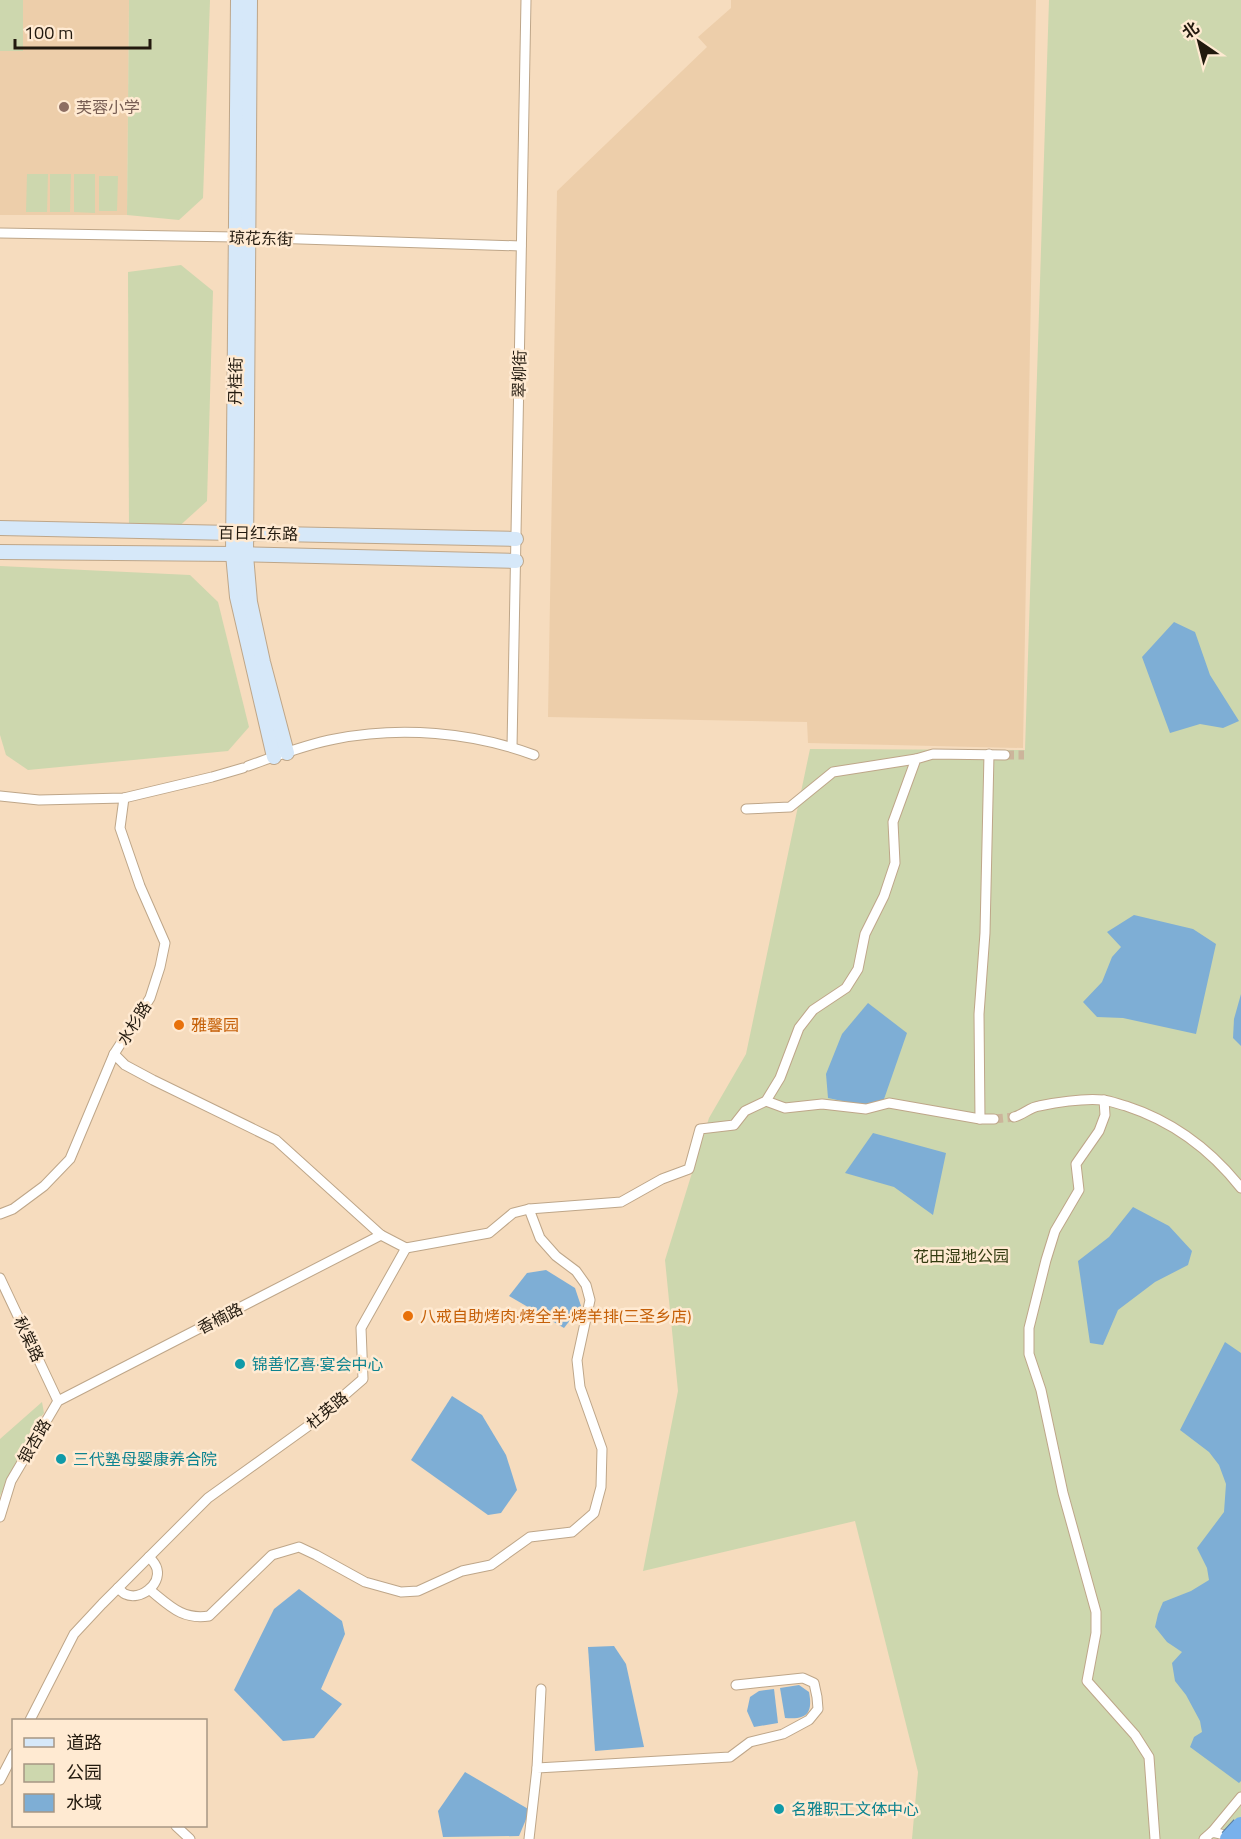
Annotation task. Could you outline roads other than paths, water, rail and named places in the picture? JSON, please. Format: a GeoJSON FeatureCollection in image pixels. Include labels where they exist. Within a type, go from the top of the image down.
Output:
{"type":"FeatureCollection","features":[{"type":"Feature","properties":{"kind":"highway"},"geometry":{"type":"LineString","coordinates":[[1230,1839],[1241,1827]]}},
{"type":"Feature","properties":{"kind":"street","name":"丹桂街"},"geometry":{"type":"LineString","coordinates":[[238,0],[242,237],[240,533],[237,597],[281,755]]}},
{"type":"Feature","properties":{"kind":"street","name":"丹桂街"},"geometry":{"type":"LineString","coordinates":[[242,237],[250,0]]}},
{"type":"Feature","properties":{"kind":"street","name":"翠柳街"},"geometry":{"type":"LineString","coordinates":[[512,747],[526,0]]}},
{"type":"Feature","properties":{"kind":"street","name":"琼花东街"},"geometry":{"type":"LineString","coordinates":[[0,233],[242,237],[521,246]]}},
{"type":"Feature","properties":{"kind":"street","name":"百日红东路"},"geometry":{"type":"LineString","coordinates":[[0,528],[516,539]]}},
{"type":"Feature","properties":{"kind":"street","name":"百日红东路"},"geometry":{"type":"LineString","coordinates":[[0,552],[516,561]]}},
{"type":"Feature","properties":{"kind":"street"},"geometry":{"type":"LineString","coordinates":[[0,796],[39,800],[124,798],[245,767],[334,739],[393,731],[468,738],[512,747],[534,756]]}},
{"type":"Feature","properties":{"kind":"street"},"geometry":{"type":"LineString","coordinates":[[746,809],[790,807],[833,772],[916,759],[933,754],[1005,755]]}},
{"type":"Feature","properties":{"kind":"street"},"geometry":{"type":"LineString","coordinates":[[980,1119],[979,1014],[985,933],[989,754]]}},
{"type":"Feature","properties":{"kind":"street"},"geometry":{"type":"LineString","coordinates":[[114,1054],[125,1065],[153,1080],[276,1140],[381,1235],[406,1248],[489,1233],[513,1213],[528,1209],[621,1202],[662,1179],[689,1169],[700,1129],[734,1125],[745,1111],[766,1101],[780,1078],[799,1028],[813,1010],[846,988],[858,969],[865,934],[884,896],[895,863],[893,822],[916,759]]}},
{"type":"Feature","properties":{"kind":"street","name":"水杉路"},"geometry":{"type":"LineString","coordinates":[[0,1214],[13,1209],[44,1186],[70,1159],[114,1054],[150,998],[160,967],[165,943],[140,886],[120,828],[124,798]]}},
{"type":"Feature","properties":{"kind":"street"},"geometry":{"type":"LineString","coordinates":[[1104,1100],[1105,1115],[1099,1131],[1076,1164],[1078,1190],[1055,1231],[1029,1328],[1029,1354],[1041,1390],[1063,1493],[1096,1612],[1096,1633],[1087,1681],[1135,1735],[1149,1757],[1155,1839]]}},
{"type":"Feature","properties":{"kind":"street"},"geometry":{"type":"LineString","coordinates":[[1014,1117],[1020,1116],[1035,1106],[1080,1101],[1104,1100],[1138,1110],[1167,1123],[1201,1146],[1241,1188]]}},
{"type":"Feature","properties":{"kind":"street"},"geometry":{"type":"LineString","coordinates":[[766,1101],[785,1108],[822,1104],[866,1109],[889,1102],[980,1119],[994,1119]]}},
{"type":"Feature","properties":{"kind":"street"},"geometry":{"type":"LineString","coordinates":[[150,1590],[176,1611],[196,1618],[209,1616],[272,1555],[299,1547],[365,1582],[400,1592],[418,1591],[462,1571],[491,1565],[530,1537],[572,1532],[594,1513],[601,1487],[602,1449],[580,1387],[577,1360],[590,1300],[586,1285],[576,1271],[556,1256],[540,1238],[528,1209]]}},
{"type":"Feature","properties":{"kind":"street","name":"香楠路"},"geometry":{"type":"LineString","coordinates":[[58,1401],[381,1235]]}},
{"type":"Feature","properties":{"kind":"street","name":"杜英路"},"geometry":{"type":"LineString","coordinates":[[31,1719],[74,1634],[118,1588],[208,1498],[311,1424],[363,1379],[361,1328],[406,1248]]}},
{"type":"Feature","properties":{"kind":"street","name":"秋棠路"},"geometry":{"type":"LineString","coordinates":[[0,1278],[58,1401]]}},
{"type":"Feature","properties":{"kind":"street","name":"银杏路"},"geometry":{"type":"LineString","coordinates":[[0,1516],[11,1481],[58,1401]]}},
{"type":"Feature","properties":{"kind":"street"},"geometry":{"type":"LineString","coordinates":[[118,1588],[124,1594],[132,1596],[150,1590],[158,1576],[157,1567],[149,1557]]}},
{"type":"Feature","properties":{"kind":"street"},"geometry":{"type":"LineString","coordinates":[[537,1768],[730,1757],[750,1742],[783,1734],[809,1720],[818,1709],[814,1683],[803,1678],[736,1685]]}},
{"type":"Feature","properties":{"kind":"street"},"geometry":{"type":"LineString","coordinates":[[529,1839],[537,1768],[541,1689]]}},
{"type":"Feature","properties":{"kind":"street"},"geometry":{"type":"LineString","coordinates":[[0,1780],[12,1757]]}},
{"type":"Feature","properties":{"kind":"street"},"geometry":{"type":"LineString","coordinates":[[1204,1839],[1241,1797]]}},
{"type":"Feature","properties":{"kind":"street"},"geometry":{"type":"LineString","coordinates":[[177,1827],[190,1839]]}},
{"type":"Feature","properties":{"kind":"street"},"geometry":{"type":"LineString","coordinates":[[1212,1832],[1241,1839]]}},
{"type":"Feature","properties":{"kind":"water"},"geometry":{"type":"Polygon","coordinates":[[[1174,622],[1195,632],[1210,675],[1239,721],[1223,728],[1200,724],[1170,733],[1142,657],[1174,622]]]}},
{"type":"Feature","properties":{"kind":"water"},"geometry":{"type":"Polygon","coordinates":[[[1134,915],[1193,929],[1216,944],[1196,1034],[1123,1018],[1097,1017],[1083,1002],[1102,982],[1112,957],[1121,947],[1107,932],[1134,915]]]}},
{"type":"Feature","properties":{"kind":"water"},"geometry":{"type":"Polygon","coordinates":[[[1241,994],[1241,1046],[1233,1038],[1234,1019],[1241,994]]]}},
{"type":"Feature","properties":{"kind":"water"},"geometry":{"type":"Polygon","coordinates":[[[868,1003],[907,1033],[883,1102],[866,1106],[828,1098],[826,1074],[842,1034],[868,1003]]]}},
{"type":"Feature","properties":{"kind":"water"},"geometry":{"type":"Polygon","coordinates":[[[873,1133],[946,1153],[933,1215],[894,1187],[845,1173],[873,1133]]]}},
{"type":"Feature","properties":{"kind":"water"},"geometry":{"type":"Polygon","coordinates":[[[1133,1207],[1169,1226],[1192,1251],[1188,1265],[1155,1282],[1118,1310],[1103,1345],[1090,1343],[1078,1261],[1109,1237],[1133,1207]]]}},
{"type":"Feature","properties":{"kind":"water"},"geometry":{"type":"Polygon","coordinates":[[[546,1270],[575,1288],[581,1306],[564,1328],[509,1296],[527,1273],[546,1270]]]}},
{"type":"Feature","properties":{"kind":"water"},"geometry":{"type":"Polygon","coordinates":[[[1225,1342],[1241,1353],[1241,1781],[1239,1783],[1190,1747],[1194,1737],[1202,1732],[1200,1721],[1186,1695],[1175,1681],[1172,1663],[1182,1652],[1167,1642],[1155,1627],[1163,1602],[1191,1591],[1209,1580],[1207,1568],[1197,1548],[1224,1512],[1226,1484],[1219,1465],[1209,1452],[1180,1430],[1225,1342]]]}},
{"type":"Feature","properties":{"kind":"water"},"geometry":{"type":"Polygon","coordinates":[[[452,1396],[482,1415],[506,1455],[517,1490],[501,1513],[488,1515],[411,1460],[452,1396]]]}},
{"type":"Feature","properties":{"kind":"water"},"geometry":{"type":"Polygon","coordinates":[[[299,1589],[342,1621],[345,1634],[321,1689],[342,1704],[314,1738],[283,1741],[234,1690],[274,1609],[299,1589]]]}},
{"type":"Feature","properties":{"kind":"water"},"geometry":{"type":"Polygon","coordinates":[[[614,1646],[626,1664],[644,1747],[595,1751],[588,1647],[614,1646]]]}},
{"type":"Feature","properties":{"kind":"water"},"geometry":{"type":"Polygon","coordinates":[[[799,1685],[809,1692],[809,1710],[807,1714],[799,1718],[785,1718],[780,1688],[799,1685]]]}},
{"type":"Feature","properties":{"kind":"water"},"geometry":{"type":"Polygon","coordinates":[[[774,1689],[778,1723],[754,1727],[747,1711],[750,1697],[759,1691],[774,1689]]]}},
{"type":"Feature","properties":{"kind":"water"},"geometry":{"type":"Polygon","coordinates":[[[465,1772],[530,1810],[519,1836],[443,1837],[438,1811],[465,1772]]]}},
{"type":"Feature","properties":{"kind":"tunnel"},"geometry":{"type":"LineString","coordinates":[[1005,755],[1024,755]]}},
{"type":"Feature","properties":{"kind":"tunnel"},"geometry":{"type":"LineString","coordinates":[[994,1119],[1014,1117]]}},
{"type":"Feature","properties":{"kind":"place","name":"芙蓉小学"},"geometry":{"type":"Point","coordinates":[64,107]}},
{"type":"Feature","properties":{"kind":"place","name":"雅馨园"},"geometry":{"type":"Point","coordinates":[179,1025]}},
{"type":"Feature","properties":{"kind":"place","name":"八戒自助烤肉·烤全羊·烤羊排(三圣乡店)"},"geometry":{"type":"Point","coordinates":[408,1316]}},
{"type":"Feature","properties":{"kind":"place","name":"锦善忆喜·宴会中心"},"geometry":{"type":"Point","coordinates":[240,1364]}},
{"type":"Feature","properties":{"kind":"place","name":"三代塾母婴康养合院"},"geometry":{"type":"Point","coordinates":[61,1459]}},
{"type":"Feature","properties":{"kind":"place","name":"名雅职工文体中心"},"geometry":{"type":"Point","coordinates":[779,1809]}},
{"type":"Feature","properties":{"kind":"park label","name":"花田湿地公园"},"geometry":{"type":"Point","coordinates":[961,1256]}}]}
